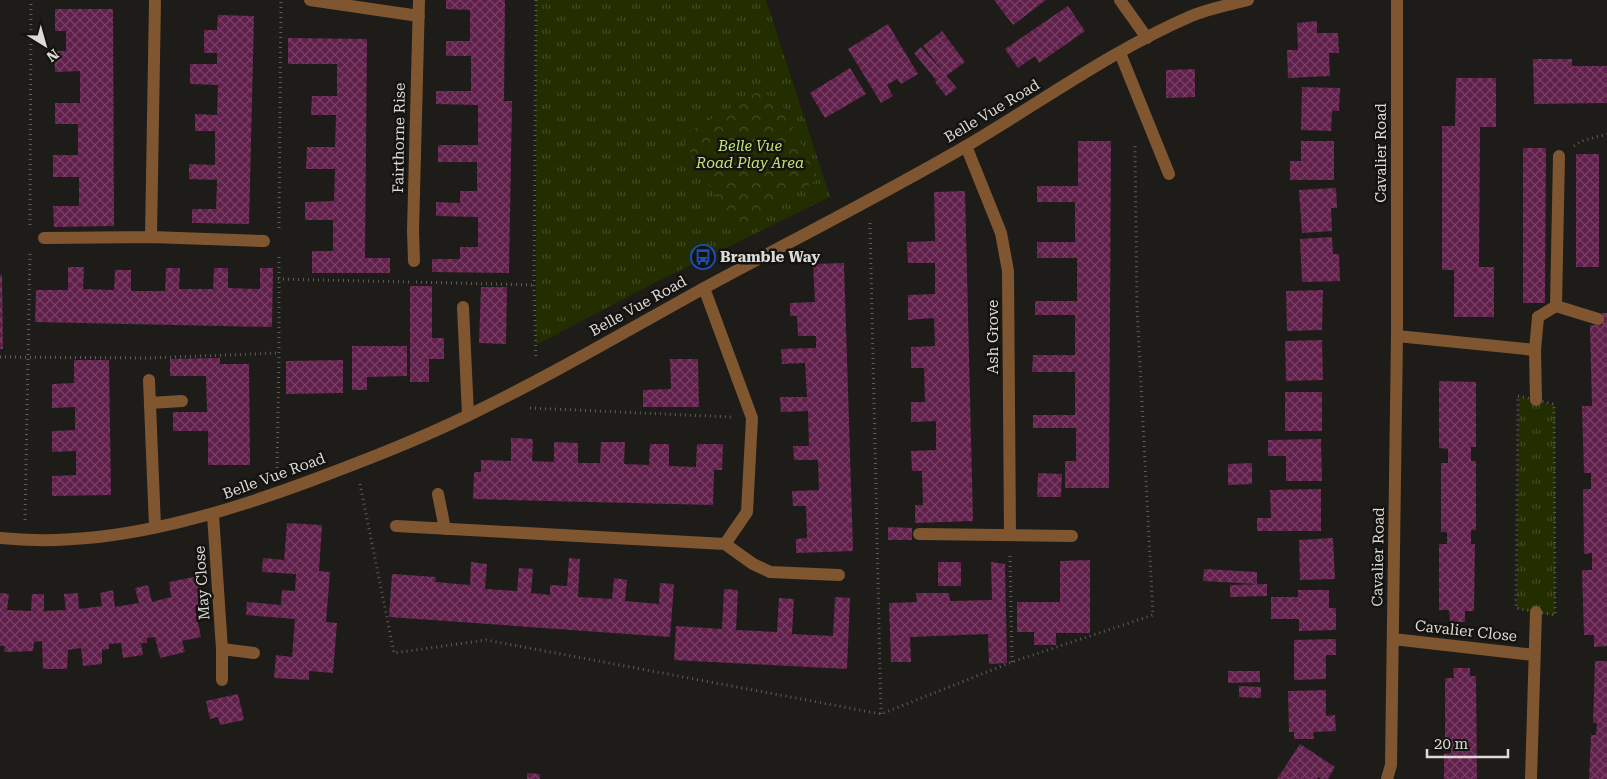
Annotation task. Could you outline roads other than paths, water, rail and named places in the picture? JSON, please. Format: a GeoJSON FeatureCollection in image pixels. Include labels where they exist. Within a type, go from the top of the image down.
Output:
{"type":"FeatureCollection","features":[{"type":"Feature","properties":{"kind":"street"},"geometry":{"type":"LineString","coordinates":[[151,237],[155,0]]}},
{"type":"Feature","properties":{"kind":"street"},"geometry":{"type":"LineString","coordinates":[[310,0],[419,16]]}},
{"type":"Feature","properties":{"kind":"street","name":"Fairthorne Rise"},"geometry":{"type":"LineString","coordinates":[[414,262],[419,0]]}},
{"type":"Feature","properties":{"kind":"street"},"geometry":{"type":"LineString","coordinates":[[1120,0],[1147,38]]}},
{"type":"Feature","properties":{"kind":"street","name":"Belle Vue Road"},"geometry":{"type":"LineString","coordinates":[[0,538],[25,541],[78,538],[155,527],[213,515],[276,494],[356,463],[468,415],[537,380],[966,146],[1147,38],[1192,16],[1248,0]]}},
{"type":"Feature","properties":{"kind":"street","name":"Cavalier Road"},"geometry":{"type":"LineString","coordinates":[[1387,779],[1391,765],[1394,639],[1397,336],[1397,0]]}},
{"type":"Feature","properties":{"kind":"street"},"geometry":{"type":"LineString","coordinates":[[1120,53],[1169,174]]}},
{"type":"Feature","properties":{"kind":"street","name":"Ash Grove"},"geometry":{"type":"LineString","coordinates":[[966,146],[1001,234],[1008,271],[1010,535]]}},
{"type":"Feature","properties":{"kind":"street"},"geometry":{"type":"LineString","coordinates":[[1556,306],[1559,156]]}},
{"type":"Feature","properties":{"kind":"street"},"geometry":{"type":"LineString","coordinates":[[44,238],[151,237],[264,241]]}},
{"type":"Feature","properties":{"kind":"street"},"geometry":{"type":"LineString","coordinates":[[704,288],[752,418],[747,512],[725,544]]}},
{"type":"Feature","properties":{"kind":"street"},"geometry":{"type":"LineString","coordinates":[[1536,400],[1534,350],[1538,316],[1556,306],[1598,319]]}},
{"type":"Feature","properties":{"kind":"street"},"geometry":{"type":"LineString","coordinates":[[463,307],[468,415]]}},
{"type":"Feature","properties":{"kind":"street"},"geometry":{"type":"LineString","coordinates":[[1397,336],[1534,350]]}},
{"type":"Feature","properties":{"kind":"street"},"geometry":{"type":"LineString","coordinates":[[149,380],[155,527]]}},
{"type":"Feature","properties":{"kind":"street"},"geometry":{"type":"LineString","coordinates":[[150,403],[182,401]]}},
{"type":"Feature","properties":{"kind":"street"},"geometry":{"type":"LineString","coordinates":[[438,494],[445,529]]}},
{"type":"Feature","properties":{"kind":"street","name":"May Close"},"geometry":{"type":"LineString","coordinates":[[213,515],[222,649],[222,680]]}},
{"type":"Feature","properties":{"kind":"street"},"geometry":{"type":"LineString","coordinates":[[396,526],[725,544],[753,564],[770,572],[839,575]]}},
{"type":"Feature","properties":{"kind":"street"},"geometry":{"type":"LineString","coordinates":[[919,534],[1072,536]]}},
{"type":"Feature","properties":{"kind":"street","name":"Cavalier Close"},"geometry":{"type":"LineString","coordinates":[[1531,779],[1536,612]]}},
{"type":"Feature","properties":{"kind":"street","name":"Cavalier Close"},"geometry":{"type":"LineString","coordinates":[[1394,639],[1534,655]]}},
{"type":"Feature","properties":{"kind":"street"},"geometry":{"type":"LineString","coordinates":[[222,649],[254,653]]}},
{"type":"Feature","properties":{"kind":"place","name":"Bramble Way"},"geometry":{"type":"Point","coordinates":[703,257]}},
{"type":"Feature","properties":{"kind":"park label","name":"Belle Vue Road Play Area"},"geometry":{"type":"Point","coordinates":[750,154]}}]}
